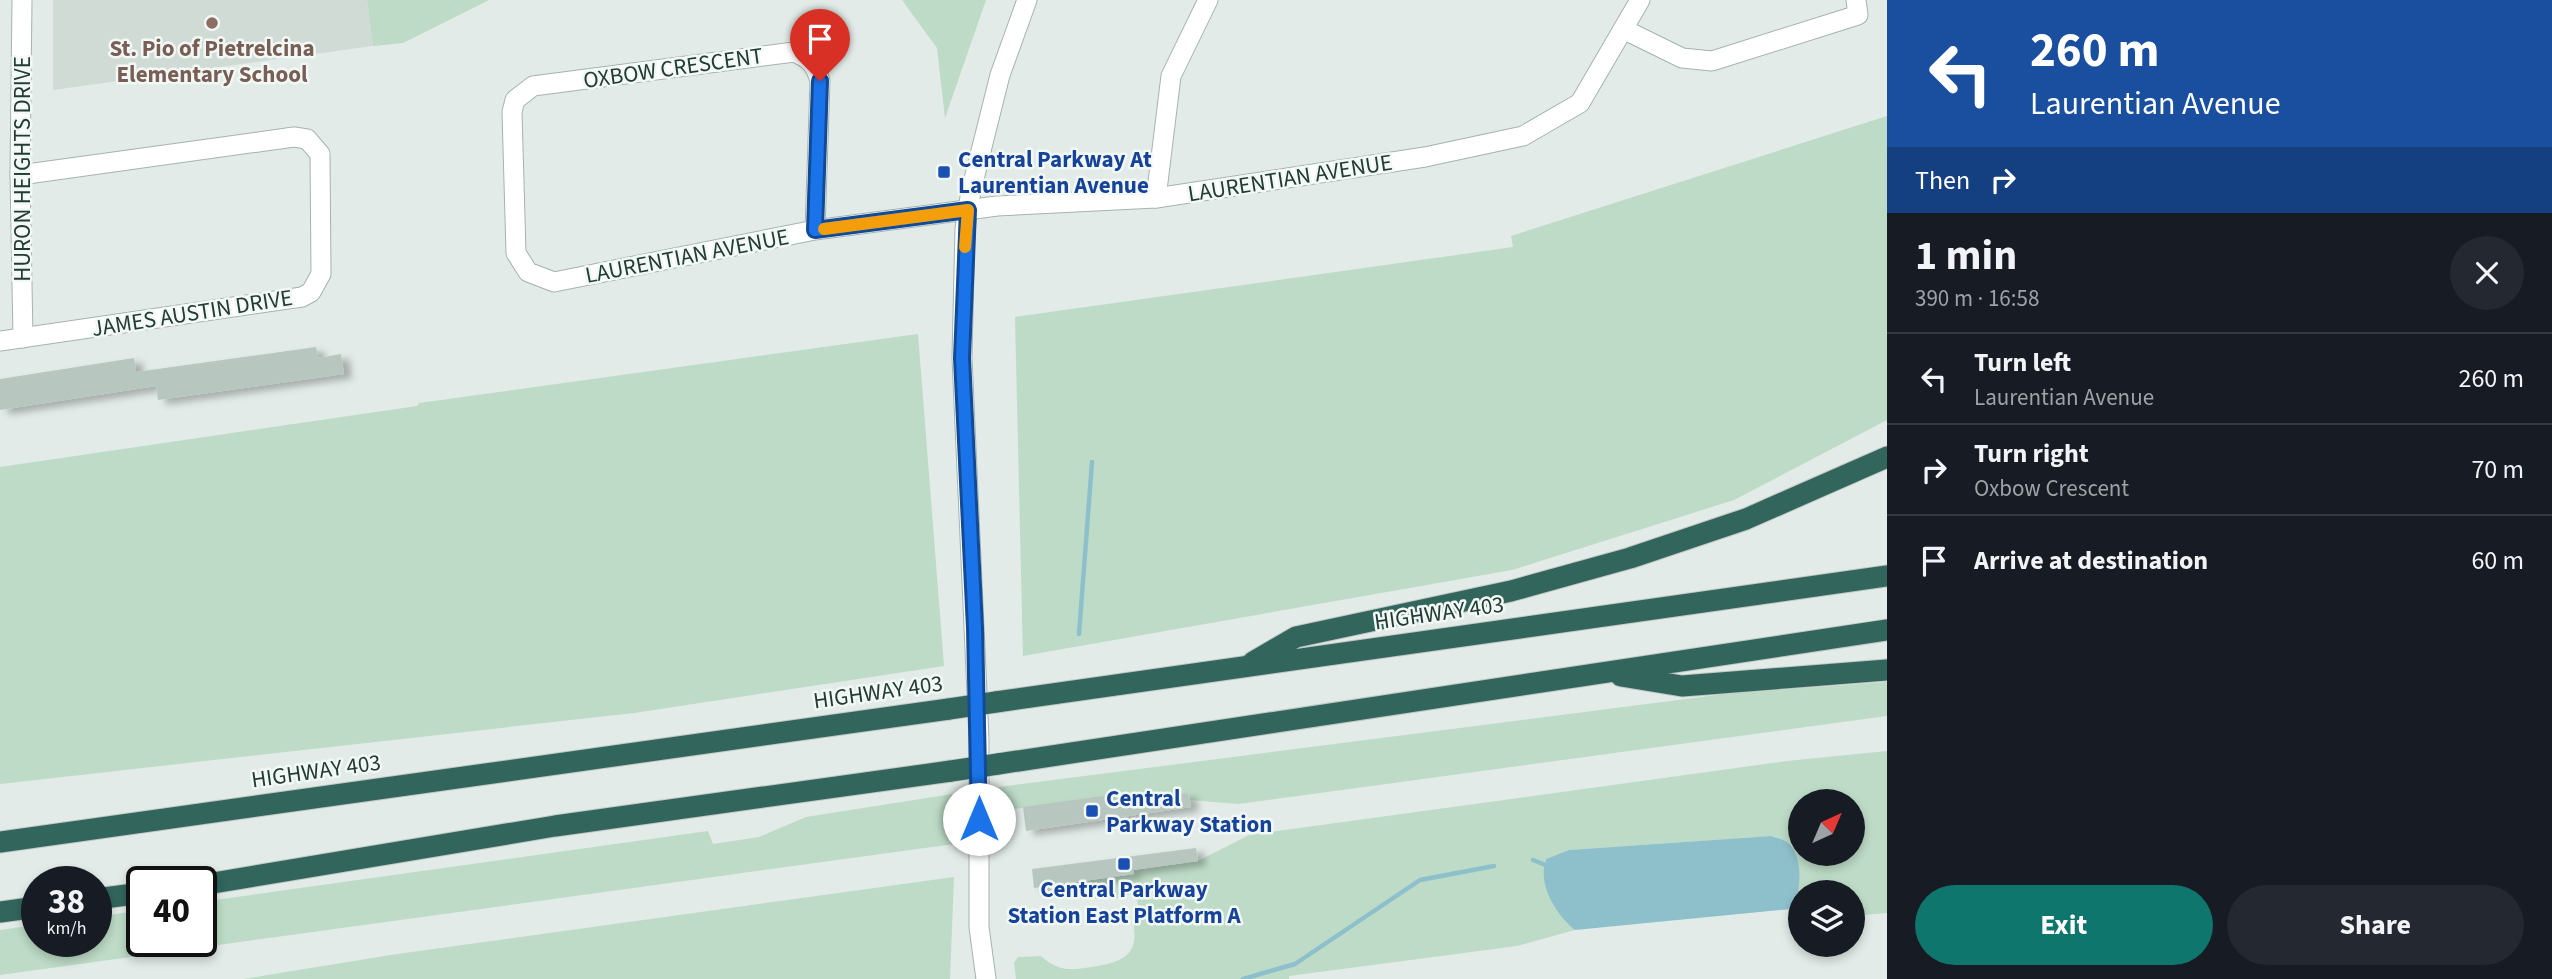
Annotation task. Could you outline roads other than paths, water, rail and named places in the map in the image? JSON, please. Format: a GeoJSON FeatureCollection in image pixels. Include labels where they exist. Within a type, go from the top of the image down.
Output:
{"type":"FeatureCollection","features":[{"type":"Feature","properties":{"kind":"highway"},"geometry":{"type":"LineString","coordinates":[[1242,668],[1296,637],[1511,591],[1630,558],[1746,519],[1887,457]]}},
{"type":"Feature","properties":{"kind":"highway","name":"HIGHWAY 403"},"geometry":{"type":"LineString","coordinates":[[0,842],[1887,576]]}},
{"type":"Feature","properties":{"kind":"highway"},"geometry":{"type":"LineString","coordinates":[[217,882],[555,826],[951,771],[1887,630]]}},
{"type":"Feature","properties":{"kind":"highway"},"geometry":{"type":"LineString","coordinates":[[1598,673],[1682,686],[1887,670]]}},
{"type":"Feature","properties":{"kind":"highway"},"geometry":{"type":"LineString","coordinates":[[0,912],[21,909]]}},
{"type":"Feature","properties":{"kind":"street","name":"HURON HEIGHTS DRIVE"},"geometry":{"type":"LineString","coordinates":[[22,0],[20,175],[23,338]]}},
{"type":"Feature","properties":{"kind":"street"},"geometry":{"type":"LineString","coordinates":[[983,976],[979,927],[979,738],[962,358],[968,210],[1000,75],[1027,0]]}},
{"type":"Feature","properties":{"kind":"street"},"geometry":{"type":"LineString","coordinates":[[1156,198],[1171,76],[1208,0]]}},
{"type":"Feature","properties":{"kind":"street","name":"LAURENTIAN AVENUE"},"geometry":{"type":"LineString","coordinates":[[515,122],[516,253],[528,272],[540,279],[554,282],[815,230],[968,210],[1156,198],[1425,157],[1523,136],[1580,103],[1625,30],[1640,0]]}},
{"type":"Feature","properties":{"kind":"street"},"geometry":{"type":"LineString","coordinates":[[1625,30],[1682,58],[1713,61],[1857,15],[1856,0]]}},
{"type":"Feature","properties":{"kind":"street","name":"OXBOW CRESCENT"},"geometry":{"type":"LineString","coordinates":[[515,122],[512,112],[515,100],[533,86],[794,52],[807,57],[817,69],[820,81],[815,230]]}},
{"type":"Feature","properties":{"kind":"street","name":"JAMES AUSTIN DRIVE"},"geometry":{"type":"LineString","coordinates":[[0,341],[302,297],[311,292],[321,274],[320,154],[307,139],[294,137],[20,175]]}},
{"type":"Feature","properties":{"kind":"water"},"geometry":{"type":"Polygon","coordinates":[[[1771,836],[1788,843],[1788,866],[1799,866],[1800,880],[1788,880],[1788,909],[1575,930],[1555,907],[1544,879],[1546,859],[1569,850],[1771,836]]]}},
{"type":"Feature","properties":{"kind":"waterway"},"geometry":{"type":"LineString","coordinates":[[1079,634],[1092,462]]}},
{"type":"Feature","properties":{"kind":"waterway"},"geometry":{"type":"LineString","coordinates":[[1533,860],[1548,866]]}},
{"type":"Feature","properties":{"kind":"waterway"},"geometry":{"type":"LineString","coordinates":[[1243,979],[1295,964],[1420,880],[1494,866]]}},
{"type":"Feature","properties":{"kind":"place","name":"St. Pio of Pietrelcina Elementary School"},"geometry":{"type":"Point","coordinates":[212,23]}},
{"type":"Feature","properties":{"kind":"place","name":"Central Parkway At Laurentian Avenue"},"geometry":{"type":"Point","coordinates":[944,172]}},
{"type":"Feature","properties":{"kind":"place","name":"Central Parkway Station"},"geometry":{"type":"Point","coordinates":[1092,811]}},
{"type":"Feature","properties":{"kind":"place","name":"Central Parkway Station East Platform A"},"geometry":{"type":"Point","coordinates":[1124,864]}}]}
